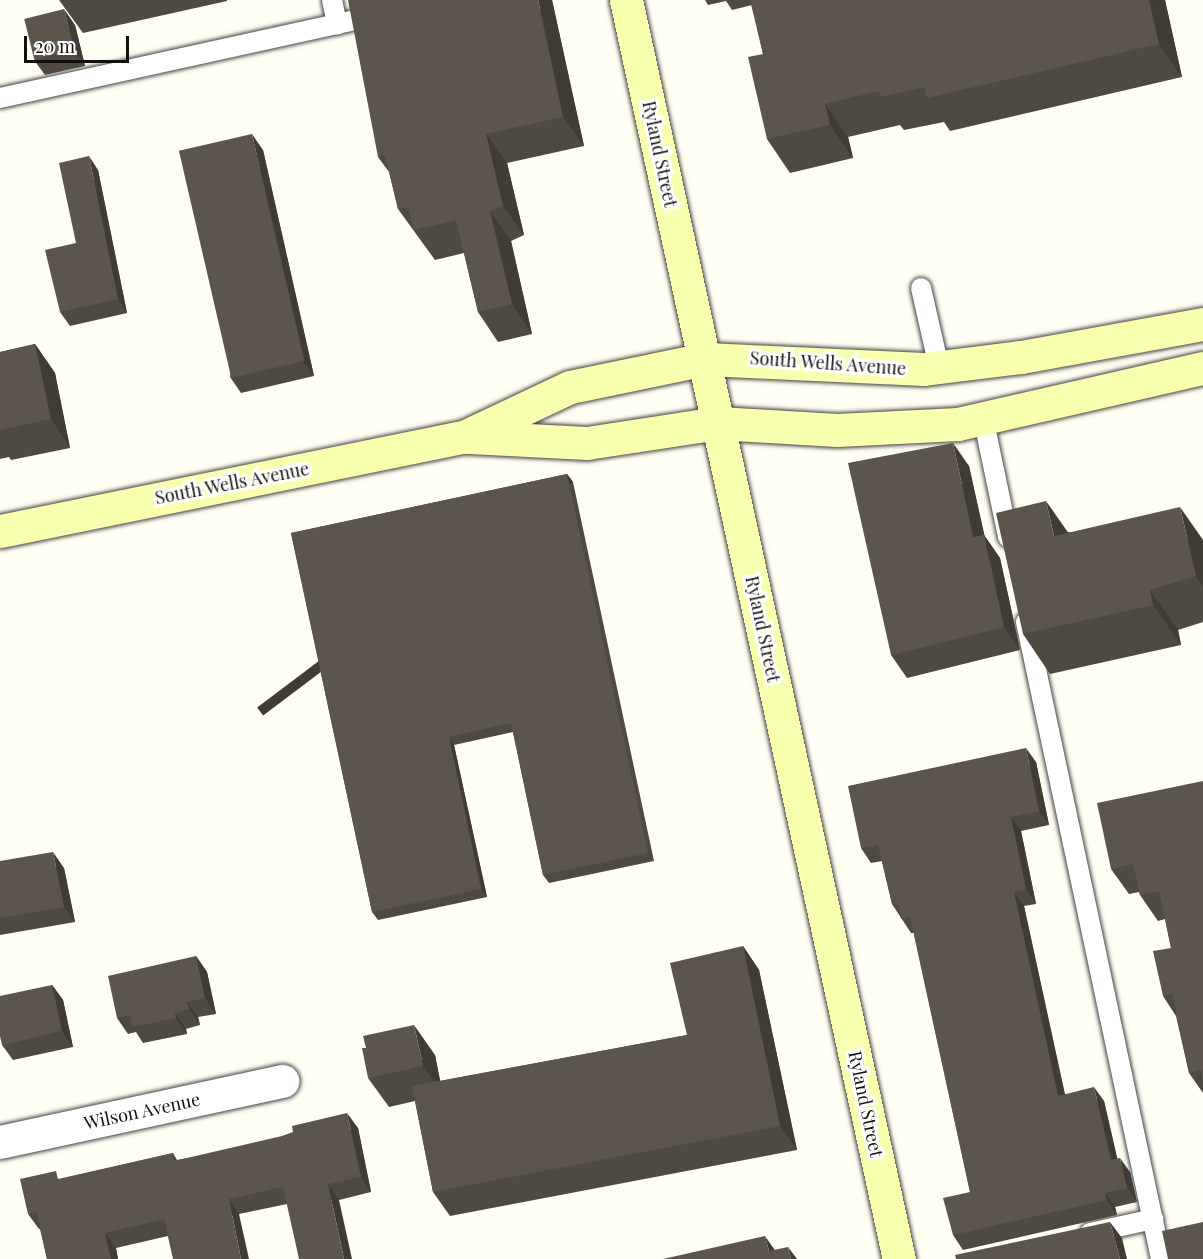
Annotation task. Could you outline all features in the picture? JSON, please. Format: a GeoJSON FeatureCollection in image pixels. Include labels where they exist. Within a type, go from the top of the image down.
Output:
{"type":"FeatureCollection","features":[{"type":"Feature","properties":{"kind":"main road","name":"Ryland Street"},"geometry":{"type":"LineString","coordinates":[[626,0],[899,1259]]}},
{"type":"Feature","properties":{"kind":"main road","name":"South Wells Avenue"},"geometry":{"type":"LineString","coordinates":[[0,531],[464,437],[570,387],[705,359],[939,368],[1203,324]]}},
{"type":"Feature","properties":{"kind":"main road","name":"South Wells Avenue"},"geometry":{"type":"LineString","coordinates":[[464,437],[587,443],[718,423],[897,429],[983,417],[1203,368]]}},
{"type":"Feature","properties":{"kind":"street","name":"Wilson Avenue"},"geometry":{"type":"LineString","coordinates":[[0,1142],[284,1081]]}},
{"type":"Feature","properties":{"kind":"lane"},"geometry":{"type":"LineString","coordinates":[[332,0],[337,24]]}},
{"type":"Feature","properties":{"kind":"lane"},"geometry":{"type":"LineString","coordinates":[[0,99],[400,10]]}},
{"type":"Feature","properties":{"kind":"lane"},"geometry":{"type":"LineString","coordinates":[[921,288],[939,368]]}},
{"type":"Feature","properties":{"kind":"lane"},"geometry":{"type":"LineString","coordinates":[[983,417],[1012,554]]}},
{"type":"Feature","properties":{"kind":"lane"},"geometry":{"type":"LineString","coordinates":[[1021,599],[1161,1259]]}},
{"type":"Feature","properties":{"kind":"lane"},"geometry":{"type":"LineString","coordinates":[[1073,1236],[1152,1219]]}},
{"type":"Feature","properties":{"kind":"building"},"geometry":{"type":"Polygon","coordinates":[[[348,0],[538,0],[563,117],[486,134],[503,206],[490,211],[512,304],[478,312],[456,220],[414,230],[408,207],[398,209],[385,155],[378,157],[348,0]]]}},
{"type":"Feature","properties":{"kind":"building"},"geometry":{"type":"Polygon","coordinates":[[[750,0],[1149,0],[1159,44],[927,98],[925,87],[881,97],[879,91],[825,104],[830,125],[767,139],[748,57],[763,54],[750,0]]]}},
{"type":"Feature","properties":{"kind":"building"},"geometry":{"type":"Polygon","coordinates":[[[64,9],[74,50],[34,60],[24,19],[64,9]]]}},
{"type":"Feature","properties":{"kind":"building"},"geometry":{"type":"Polygon","coordinates":[[[252,134],[304,361],[231,378],[179,151],[252,134]]]}},
{"type":"Feature","properties":{"kind":"building"},"geometry":{"type":"Polygon","coordinates":[[[89,156],[118,299],[60,312],[45,250],[76,243],[59,163],[89,156]]]}},
{"type":"Feature","properties":{"kind":"building"},"geometry":{"type":"Polygon","coordinates":[[[35,344],[51,419],[0,430],[0,352],[35,344]]]}},
{"type":"Feature","properties":{"kind":"building"},"geometry":{"type":"Polygon","coordinates":[[[953,443],[973,537],[984,535],[1004,627],[891,655],[848,463],[953,443]]]}},
{"type":"Feature","properties":{"kind":"building"},"geometry":{"type":"Polygon","coordinates":[[[567,474],[648,853],[543,875],[511,723],[449,737],[481,889],[372,912],[291,533],[567,474]]]}},
{"type":"Feature","properties":{"kind":"building"},"geometry":{"type":"Polygon","coordinates":[[[1046,501],[1054,536],[1180,507],[1196,576],[1150,590],[1153,605],[1023,634],[996,513],[1046,501]]]}},
{"type":"Feature","properties":{"kind":"building"},"geometry":{"type":"Polygon","coordinates":[[[1026,748],[1039,811],[1011,817],[1026,889],[1014,892],[1058,1096],[1094,1087],[1111,1160],[1120,1158],[1127,1188],[1105,1193],[1107,1200],[953,1235],[943,1198],[970,1192],[910,917],[901,919],[898,903],[892,904],[878,845],[861,848],[848,786],[1026,748]]]}},
{"type":"Feature","properties":{"kind":"building"},"geometry":{"type":"Polygon","coordinates":[[[1203,781],[1203,1084],[1201,1070],[1189,1073],[1172,994],[1163,996],[1153,951],[1171,948],[1159,891],[1140,895],[1133,864],[1111,869],[1097,803],[1203,781]]]}},
{"type":"Feature","properties":{"kind":"building"},"geometry":{"type":"Polygon","coordinates":[[[53,852],[64,907],[0,918],[0,861],[53,852]]]}},
{"type":"Feature","properties":{"kind":"building"},"geometry":{"type":"Polygon","coordinates":[[[743,946],[780,1126],[433,1192],[412,1086],[687,1035],[670,963],[743,946]]]}},
{"type":"Feature","properties":{"kind":"building"},"geometry":{"type":"Polygon","coordinates":[[[196,956],[205,998],[187,1002],[189,1009],[175,1013],[176,1018],[132,1027],[130,1015],[117,1018],[108,976],[196,956]]]}},
{"type":"Feature","properties":{"kind":"building"},"geometry":{"type":"Polygon","coordinates":[[[52,985],[62,1031],[2,1045],[0,996],[52,985]]]}},
{"type":"Feature","properties":{"kind":"building"},"geometry":{"type":"Polygon","coordinates":[[[414,1025],[423,1066],[368,1078],[362,1048],[366,1048],[363,1036],[414,1025]]]}},
{"type":"Feature","properties":{"kind":"building"},"geometry":{"type":"Polygon","coordinates":[[[347,1113],[361,1177],[328,1184],[344,1259],[299,1259],[283,1187],[229,1199],[241,1259],[173,1259],[164,1219],[105,1233],[111,1259],[47,1259],[37,1212],[28,1214],[20,1179],[56,1171],[58,1179],[173,1153],[174,1161],[282,1136],[293,1132],[292,1126],[347,1113]]]}},
{"type":"Feature","properties":{"kind":"building"},"geometry":{"type":"Polygon","coordinates":[[[1110,1222],[1120,1259],[956,1259],[955,1255],[1110,1222]]]}},
{"type":"Feature","properties":{"kind":"building"},"geometry":{"type":"Polygon","coordinates":[[[1203,1222],[1203,1259],[1168,1259],[1162,1231],[1203,1222]]]}},
{"type":"Feature","properties":{"kind":"building"},"geometry":{"type":"Polygon","coordinates":[[[765,1236],[769,1251],[788,1247],[791,1259],[663,1259],[765,1236]]]}}]}
